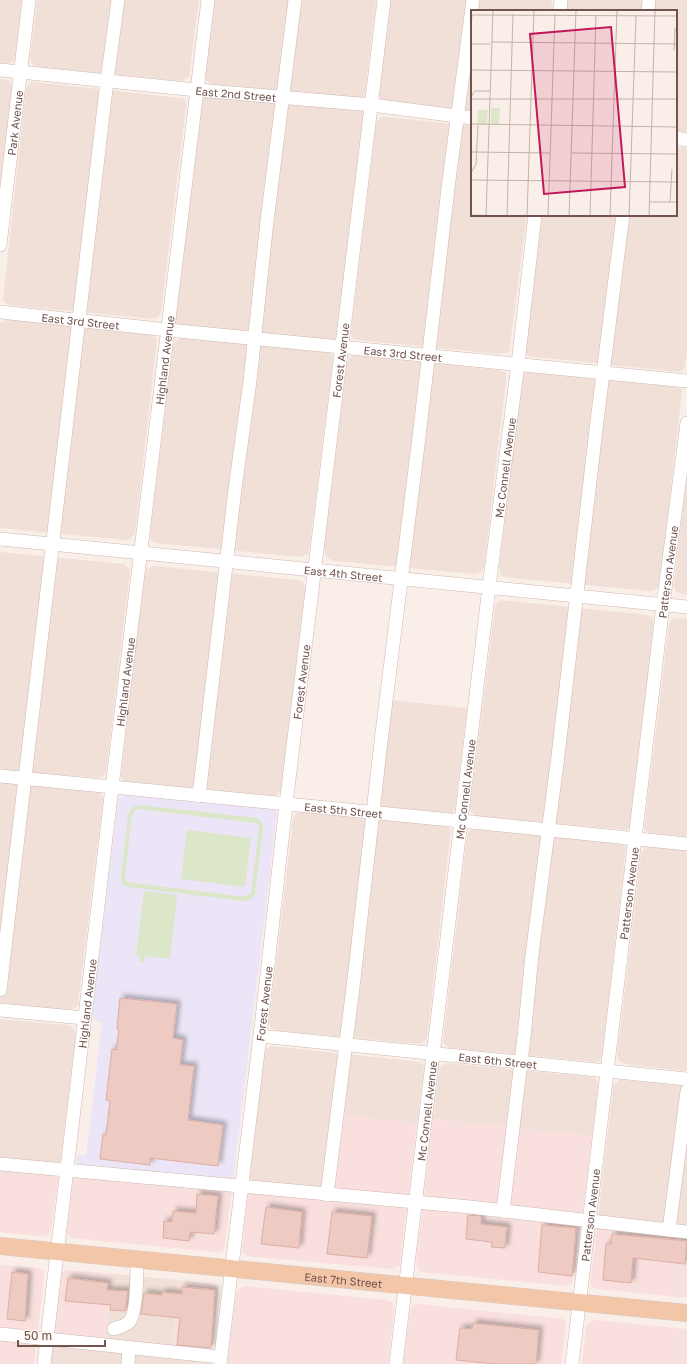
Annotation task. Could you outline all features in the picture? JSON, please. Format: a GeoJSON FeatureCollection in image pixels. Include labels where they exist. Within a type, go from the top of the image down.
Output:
{"type":"FeatureCollection","features":[{"type":"Feature","properties":{"kind":"main road","name":"East 7th Street"},"geometry":{"type":"LineString","coordinates":[[0,1246],[687,1312]]}},
{"type":"Feature","properties":{"kind":"street","name":"Park Avenue"},"geometry":{"type":"LineString","coordinates":[[0,245],[29,0]]}},
{"type":"Feature","properties":{"kind":"street"},"geometry":{"type":"LineString","coordinates":[[0,990],[80,321],[107,81],[118,0]]}},
{"type":"Feature","properties":{"kind":"street","name":"Highland Avenue"},"geometry":{"type":"LineString","coordinates":[[44,1364],[84,1018],[208,0]]}},
{"type":"Feature","properties":{"kind":"street"},"geometry":{"type":"LineString","coordinates":[[199,796],[235,489],[244,426],[267,221],[295,0]]}},
{"type":"Feature","properties":{"kind":"street","name":"Forest Avenue"},"geometry":{"type":"LineString","coordinates":[[220,1361],[384,0]]}},
{"type":"Feature","properties":{"kind":"street"},"geometry":{"type":"LineString","coordinates":[[472,10],[473,0]]}},
{"type":"Feature","properties":{"kind":"street"},"geometry":{"type":"LineString","coordinates":[[560,10],[561,0]]}},
{"type":"Feature","properties":{"kind":"street"},"geometry":{"type":"LineString","coordinates":[[648,10],[649,0]]}},
{"type":"Feature","properties":{"kind":"street"},"geometry":{"type":"LineString","coordinates":[[327,1194],[449,180],[459,116],[471,17]]}},
{"type":"Feature","properties":{"kind":"street","name":"East 2nd Street"},"geometry":{"type":"LineString","coordinates":[[0,70],[197,90],[372,105],[471,118]]}},
{"type":"Feature","properties":{"kind":"street"},"geometry":{"type":"LineString","coordinates":[[677,138],[687,140]]}},
{"type":"Feature","properties":{"kind":"street","name":"Mc Connell Avenue"},"geometry":{"type":"LineString","coordinates":[[396,1364],[535,216]]}},
{"type":"Feature","properties":{"kind":"street"},"geometry":{"type":"LineString","coordinates":[[503,1211],[533,948],[623,216]]}},
{"type":"Feature","properties":{"kind":"street","name":"East 3rd Street"},"geometry":{"type":"LineString","coordinates":[[0,312],[687,381]]}},
{"type":"Feature","properties":{"kind":"street","name":"Patterson Avenue"},"geometry":{"type":"LineString","coordinates":[[572,1364],[663,605],[687,423]]}},
{"type":"Feature","properties":{"kind":"street","name":"East 4th Street"},"geometry":{"type":"LineString","coordinates":[[0,539],[687,607]]}},
{"type":"Feature","properties":{"kind":"street","name":"East 5th Street"},"geometry":{"type":"LineString","coordinates":[[0,776],[687,844]]}},
{"type":"Feature","properties":{"kind":"street"},"geometry":{"type":"LineString","coordinates":[[0,1010],[84,1018]]}},
{"type":"Feature","properties":{"kind":"street","name":"East 6th Street"},"geometry":{"type":"LineString","coordinates":[[260,1036],[345,1046],[608,1070],[687,1079]]}},
{"type":"Feature","properties":{"kind":"street"},"geometry":{"type":"LineString","coordinates":[[669,1230],[687,1091]]}},
{"type":"Feature","properties":{"kind":"street"},"geometry":{"type":"LineString","coordinates":[[0,1164],[416,1202],[687,1232]]}},
{"type":"Feature","properties":{"kind":"street"},"geometry":{"type":"LineString","coordinates":[[114,1329],[129,1322],[132,1317],[137,1282],[137,1259]]}},
{"type":"Feature","properties":{"kind":"street"},"geometry":{"type":"LineString","coordinates":[[0,1334],[130,1348],[220,1361]]}},
{"type":"Feature","properties":{"kind":"street"},"geometry":{"type":"LineString","coordinates":[[128,1364],[130,1348]]}},
{"type":"Feature","properties":{"kind":"shaded area"},"geometry":{"type":"Polygon","coordinates":[[[0,0],[22,0],[15,59],[11,63],[0,63],[0,0]]]}},
{"type":"Feature","properties":{"kind":"shaded area"},"geometry":{"type":"Polygon","coordinates":[[[37,0],[199,0],[189,77],[182,81],[34,66],[30,57],[37,0]]]}},
{"type":"Feature","properties":{"kind":"shaded area"},"geometry":{"type":"Polygon","coordinates":[[[214,0],[376,0],[365,93],[363,97],[209,84],[205,78],[214,0]]]}},
{"type":"Feature","properties":{"kind":"shaded area"},"geometry":{"type":"Polygon","coordinates":[[[390,0],[552,0],[551,10],[471,10],[471,111],[386,103],[380,98],[379,94],[390,0]]]}},
{"type":"Feature","properties":{"kind":"shaded area"},"geometry":{"type":"Polygon","coordinates":[[[568,0],[687,0],[687,132],[677,131],[677,10],[566,10],[568,0]]]}},
{"type":"Feature","properties":{"kind":"shaded area"},"geometry":{"type":"Polygon","coordinates":[[[0,79],[9,81],[12,88],[0,187],[0,79]]]}},
{"type":"Feature","properties":{"kind":"shaded area"},"geometry":{"type":"Polygon","coordinates":[[[33,82],[185,99],[186,105],[161,313],[157,318],[154,319],[8,305],[3,300],[26,89],[28,85],[33,82]]]}},
{"type":"Feature","properties":{"kind":"shaded area"},"geometry":{"type":"Polygon","coordinates":[[[197,90],[372,105],[343,347],[168,330],[197,90]]]}},
{"type":"Feature","properties":{"kind":"shaded area"},"geometry":{"type":"Polygon","coordinates":[[[387,117],[471,126],[471,216],[527,216],[509,352],[499,354],[353,339],[351,333],[376,123],[380,118],[387,117]]]}},
{"type":"Feature","properties":{"kind":"shaded area"},"geometry":{"type":"Polygon","coordinates":[[[677,147],[687,148],[687,352],[684,369],[679,372],[527,356],[525,350],[542,216],[677,216],[677,147]]]}},
{"type":"Feature","properties":{"kind":"shaded area"},"geometry":{"type":"Polygon","coordinates":[[[8,319],[153,335],[157,340],[135,533],[129,539],[125,540],[0,528],[0,323],[8,319]]]}},
{"type":"Feature","properties":{"kind":"shaded area"},"geometry":{"type":"Polygon","coordinates":[[[180,338],[325,352],[332,355],[333,358],[308,554],[301,557],[156,543],[151,540],[150,534],[173,345],[180,338]]]}},
{"type":"Feature","properties":{"kind":"shaded area"},"geometry":{"type":"Polygon","coordinates":[[[354,355],[499,370],[506,373],[484,567],[481,572],[474,574],[334,561],[326,557],[324,548],[347,362],[351,356],[354,355]]]}},
{"type":"Feature","properties":{"kind":"shaded area"},"geometry":{"type":"Polygon","coordinates":[[[529,372],[676,387],[681,389],[682,391],[660,583],[654,590],[649,591],[504,577],[501,575],[499,568],[522,379],[525,373],[529,372]]]}},
{"type":"Feature","properties":{"kind":"shaded area"},"geometry":{"type":"Polygon","coordinates":[[[687,476],[687,595],[676,592],[674,585],[687,476]]]}},
{"type":"Feature","properties":{"kind":"shaded area"},"geometry":{"type":"Polygon","coordinates":[[[0,552],[124,564],[129,568],[130,571],[106,772],[100,778],[0,770],[0,552]]]}},
{"type":"Feature","properties":{"kind":"shaded area"},"geometry":{"type":"Polygon","coordinates":[[[155,566],[297,580],[302,581],[304,584],[305,591],[281,790],[277,795],[273,796],[128,782],[122,779],[121,776],[144,575],[147,569],[155,566]]]}},
{"type":"Feature","properties":{"kind":"shaded area"},"geometry":{"type":"Polygon","coordinates":[[[501,600],[647,615],[652,618],[654,624],[630,826],[627,830],[477,816],[471,812],[470,807],[495,607],[501,600]]]}},
{"type":"Feature","properties":{"kind":"shaded area"},"geometry":{"type":"Polygon","coordinates":[[[672,619],[687,619],[687,837],[649,833],[644,829],[669,624],[672,619]]]}},
{"type":"Feature","properties":{"kind":"shaded area"},"geometry":{"type":"Polygon","coordinates":[[[391,700],[467,708],[455,808],[452,813],[378,807],[391,700]]]}},
{"type":"Feature","properties":{"kind":"shaded area"},"geometry":{"type":"Polygon","coordinates":[[[0,782],[96,792],[100,793],[103,799],[78,1004],[77,1007],[72,1010],[0,1003],[0,782]]]}},
{"type":"Feature","properties":{"kind":"shaded area"},"geometry":{"type":"Polygon","coordinates":[[[124,795],[271,809],[275,810],[277,814],[233,1182],[76,1166],[78,1155],[86,1155],[102,1022],[94,1021],[92,1015],[118,801],[119,798],[124,795]]]}},
{"type":"Feature","properties":{"kind":"shaded area"},"geometry":{"type":"Polygon","coordinates":[[[299,812],[445,826],[451,829],[427,1038],[421,1044],[278,1031],[273,1029],[269,1024],[293,818],[299,812]]]}},
{"type":"Feature","properties":{"kind":"shaded area"},"geometry":{"type":"Polygon","coordinates":[[[477,829],[620,844],[626,847],[602,1056],[599,1061],[596,1062],[450,1048],[444,1044],[443,1040],[467,836],[468,832],[477,829]]]}},
{"type":"Feature","properties":{"kind":"shaded area"},"geometry":{"type":"Polygon","coordinates":[[[647,847],[687,850],[687,1071],[624,1064],[618,1060],[617,1057],[641,854],[647,847]]]}},
{"type":"Feature","properties":{"kind":"shaded area"},"geometry":{"type":"Polygon","coordinates":[[[0,1019],[67,1025],[72,1027],[76,1033],[60,1165],[0,1159],[0,1019]]]}},
{"type":"Feature","properties":{"kind":"shaded area"},"geometry":{"type":"Polygon","coordinates":[[[271,1046],[421,1062],[424,1066],[417,1123],[340,1115],[331,1193],[249,1184],[264,1052],[271,1046]]]}},
{"type":"Feature","properties":{"kind":"shaded area"},"geometry":{"type":"Polygon","coordinates":[[[446,1063],[592,1077],[596,1079],[598,1085],[592,1136],[433,1119],[439,1070],[446,1063]]]}},
{"type":"Feature","properties":{"kind":"shaded area"},"geometry":{"type":"Polygon","coordinates":[[[619,1080],[687,1086],[687,1227],[598,1218],[613,1087],[619,1080]]]}},
{"type":"Feature","properties":{"kind":"shaded area"},"geometry":{"type":"Polygon","coordinates":[[[340,1114],[417,1123],[400,1265],[392,1269],[246,1256],[243,1254],[242,1249],[249,1184],[331,1192],[340,1114]]]}},
{"type":"Feature","properties":{"kind":"shaded area"},"geometry":{"type":"Polygon","coordinates":[[[433,1119],[592,1136],[574,1278],[571,1284],[566,1286],[422,1272],[418,1270],[416,1263],[433,1119]]]}},
{"type":"Feature","properties":{"kind":"shaded area"},"geometry":{"type":"Polygon","coordinates":[[[0,1159],[60,1165],[51,1231],[47,1236],[44,1237],[0,1232],[0,1159]]]}},
{"type":"Feature","properties":{"kind":"shaded area"},"geometry":{"type":"Polygon","coordinates":[[[76,1166],[233,1182],[224,1249],[220,1252],[216,1252],[71,1238],[67,1234],[67,1230],[73,1178],[76,1166]]]}},
{"type":"Feature","properties":{"kind":"shaded area"},"geometry":{"type":"Polygon","coordinates":[[[598,1218],[687,1227],[687,1298],[597,1289],[593,1287],[590,1283],[598,1218]]]}},
{"type":"Feature","properties":{"kind":"shaded area"},"geometry":{"type":"Polygon","coordinates":[[[0,1265],[37,1268],[44,1271],[34,1364],[0,1364],[0,1265]]]}},
{"type":"Feature","properties":{"kind":"shaded area"},"geometry":{"type":"Polygon","coordinates":[[[67,1270],[113,1274],[104,1349],[51,1344],[60,1275],[62,1272],[67,1270]]]}},
{"type":"Feature","properties":{"kind":"shaded area"},"geometry":{"type":"Polygon","coordinates":[[[113,1274],[179,1280],[171,1356],[211,1360],[211,1364],[49,1364],[51,1344],[104,1349],[113,1274]]]}},
{"type":"Feature","properties":{"kind":"shaded area"},"geometry":{"type":"Polygon","coordinates":[[[179,1280],[213,1284],[217,1288],[218,1291],[211,1360],[171,1356],[179,1280]]]}},
{"type":"Feature","properties":{"kind":"shaded area"},"geometry":{"type":"Polygon","coordinates":[[[245,1286],[386,1300],[391,1302],[394,1312],[388,1364],[227,1364],[236,1294],[239,1289],[245,1286]]]}},
{"type":"Feature","properties":{"kind":"shaded area"},"geometry":{"type":"Polygon","coordinates":[[[419,1304],[564,1319],[566,1324],[561,1364],[403,1364],[410,1311],[413,1306],[419,1304]]]}},
{"type":"Feature","properties":{"kind":"shaded area"},"geometry":{"type":"Polygon","coordinates":[[[595,1320],[687,1329],[687,1364],[582,1364],[586,1326],[588,1323],[595,1320]]]}},
{"type":"Feature","properties":{"kind":"green space"},"geometry":{"type":"Polygon","coordinates":[[[140,805],[258,818],[262,823],[263,828],[255,895],[250,900],[243,901],[128,887],[124,885],[121,878],[128,815],[132,807],[140,805]],[[137,809],[132,815],[125,876],[127,882],[246,896],[251,893],[259,829],[259,826],[256,823],[137,809]]]}},
{"type":"Feature","properties":{"kind":"green space"},"geometry":{"type":"Polygon","coordinates":[[[187,830],[251,838],[245,887],[181,879],[187,830]]]}},
{"type":"Feature","properties":{"kind":"green space"},"geometry":{"type":"Polygon","coordinates":[[[144,891],[177,895],[170,959],[145,956],[144,963],[139,962],[140,955],[136,955],[144,891]]]}},
{"type":"Feature","properties":{"kind":"building"},"geometry":{"type":"Polygon","coordinates":[[[120,998],[177,1004],[173,1038],[183,1040],[180,1065],[194,1066],[188,1120],[223,1125],[218,1166],[150,1158],[150,1165],[100,1159],[103,1134],[106,1135],[110,1101],[106,1100],[112,1049],[116,1050],[119,1030],[117,1029],[120,998]]]}},
{"type":"Feature","properties":{"kind":"building"},"geometry":{"type":"Polygon","coordinates":[[[197,1194],[218,1196],[214,1234],[190,1232],[189,1241],[163,1238],[164,1221],[172,1222],[173,1211],[196,1213],[197,1194]]]}},
{"type":"Feature","properties":{"kind":"building"},"geometry":{"type":"Polygon","coordinates":[[[266,1207],[302,1212],[299,1248],[261,1244],[266,1207]]]}},
{"type":"Feature","properties":{"kind":"building"},"geometry":{"type":"Polygon","coordinates":[[[332,1212],[372,1216],[367,1258],[327,1254],[332,1212]]]}},
{"type":"Feature","properties":{"kind":"building"},"geometry":{"type":"Polygon","coordinates":[[[468,1215],[481,1216],[481,1224],[507,1227],[505,1248],[491,1247],[492,1242],[466,1239],[468,1215]]]}},
{"type":"Feature","properties":{"kind":"building"},"geometry":{"type":"Polygon","coordinates":[[[542,1225],[576,1228],[572,1276],[538,1272],[542,1225]]]}},
{"type":"Feature","properties":{"kind":"building"},"geometry":{"type":"Polygon","coordinates":[[[612,1234],[687,1241],[685,1264],[633,1258],[631,1283],[603,1280],[606,1244],[611,1244],[612,1234]]]}},
{"type":"Feature","properties":{"kind":"building"},"geometry":{"type":"Polygon","coordinates":[[[12,1272],[28,1274],[25,1321],[7,1319],[12,1272]]]}},
{"type":"Feature","properties":{"kind":"building"},"geometry":{"type":"Polygon","coordinates":[[[68,1278],[108,1283],[107,1290],[128,1291],[125,1311],[110,1310],[111,1305],[65,1301],[68,1278]]]}},
{"type":"Feature","properties":{"kind":"building"},"geometry":{"type":"Polygon","coordinates":[[[182,1287],[215,1290],[211,1348],[177,1345],[180,1318],[141,1314],[144,1293],[162,1295],[162,1292],[182,1294],[182,1287]]]}},
{"type":"Feature","properties":{"kind":"building"},"geometry":{"type":"Polygon","coordinates":[[[473,1323],[539,1330],[536,1364],[495,1364],[456,1360],[460,1328],[472,1329],[473,1323]]]}}]}
